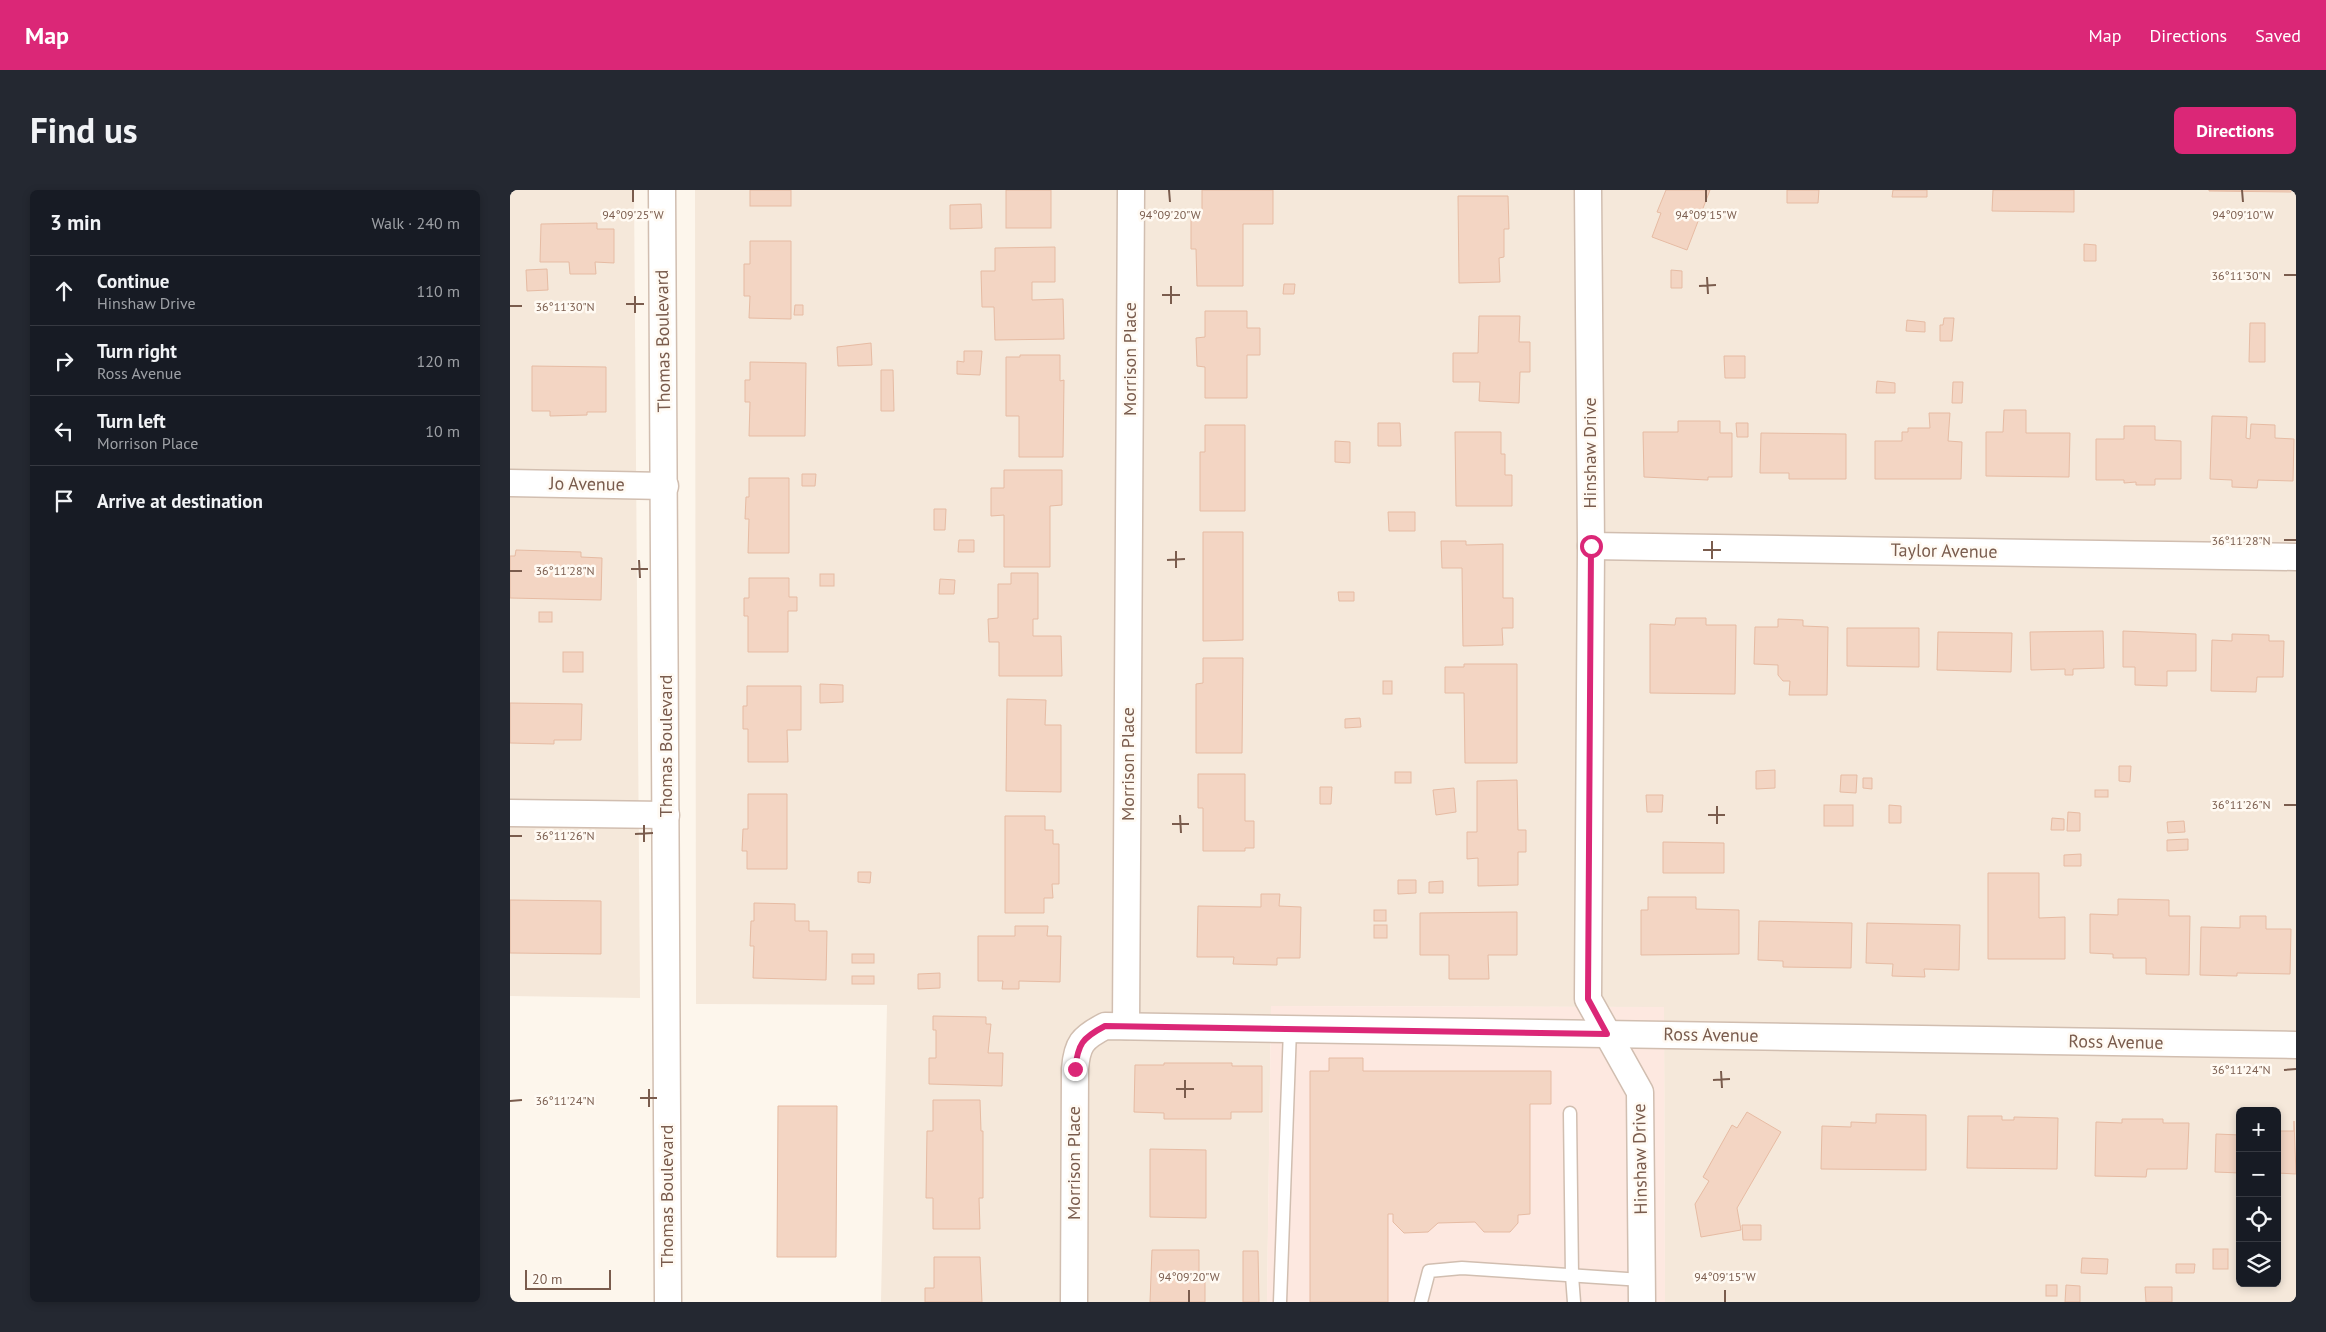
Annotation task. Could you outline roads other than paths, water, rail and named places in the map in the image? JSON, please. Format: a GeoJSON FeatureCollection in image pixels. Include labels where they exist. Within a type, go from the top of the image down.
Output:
{"type":"FeatureCollection","features":[{"type":"Feature","properties":{"kind":"street","name":"Thomas Boulevard"},"geometry":{"type":"LineString","coordinates":[[662,190],[668,1302]]}},
{"type":"Feature","properties":{"kind":"street","name":"Morrison Place"},"geometry":{"type":"LineString","coordinates":[[1074,1302],[1075,1079],[1077,1050],[1087,1035],[1105,1026],[1126,1026],[1131,190]]}},
{"type":"Feature","properties":{"kind":"street","name":"Hinshaw Drive"},"geometry":{"type":"LineString","coordinates":[[1588,190],[1591,546],[1588,999],[1640,1092],[1642,1291]]}},
{"type":"Feature","properties":{"kind":"street","name":"Jo Avenue"},"geometry":{"type":"LineString","coordinates":[[510,483],[665,486]]}},
{"type":"Feature","properties":{"kind":"street","name":"Taylor Avenue"},"geometry":{"type":"LineString","coordinates":[[1591,546],[2296,557]]}},
{"type":"Feature","properties":{"kind":"street"},"geometry":{"type":"LineString","coordinates":[[510,813],[666,815]]}},
{"type":"Feature","properties":{"kind":"street","name":"Ross Avenue"},"geometry":{"type":"LineString","coordinates":[[1126,1026],[2296,1045]]}},
{"type":"Feature","properties":{"kind":"lane"},"geometry":{"type":"LineString","coordinates":[[1280,1302],[1290,1029]]}},
{"type":"Feature","properties":{"kind":"lane"},"geometry":{"type":"LineString","coordinates":[[1570,1113],[1574,1302]]}},
{"type":"Feature","properties":{"kind":"lane"},"geometry":{"type":"LineString","coordinates":[[1421,1302],[1430,1271],[1462,1268],[1572,1276],[1642,1291]]}}]}
